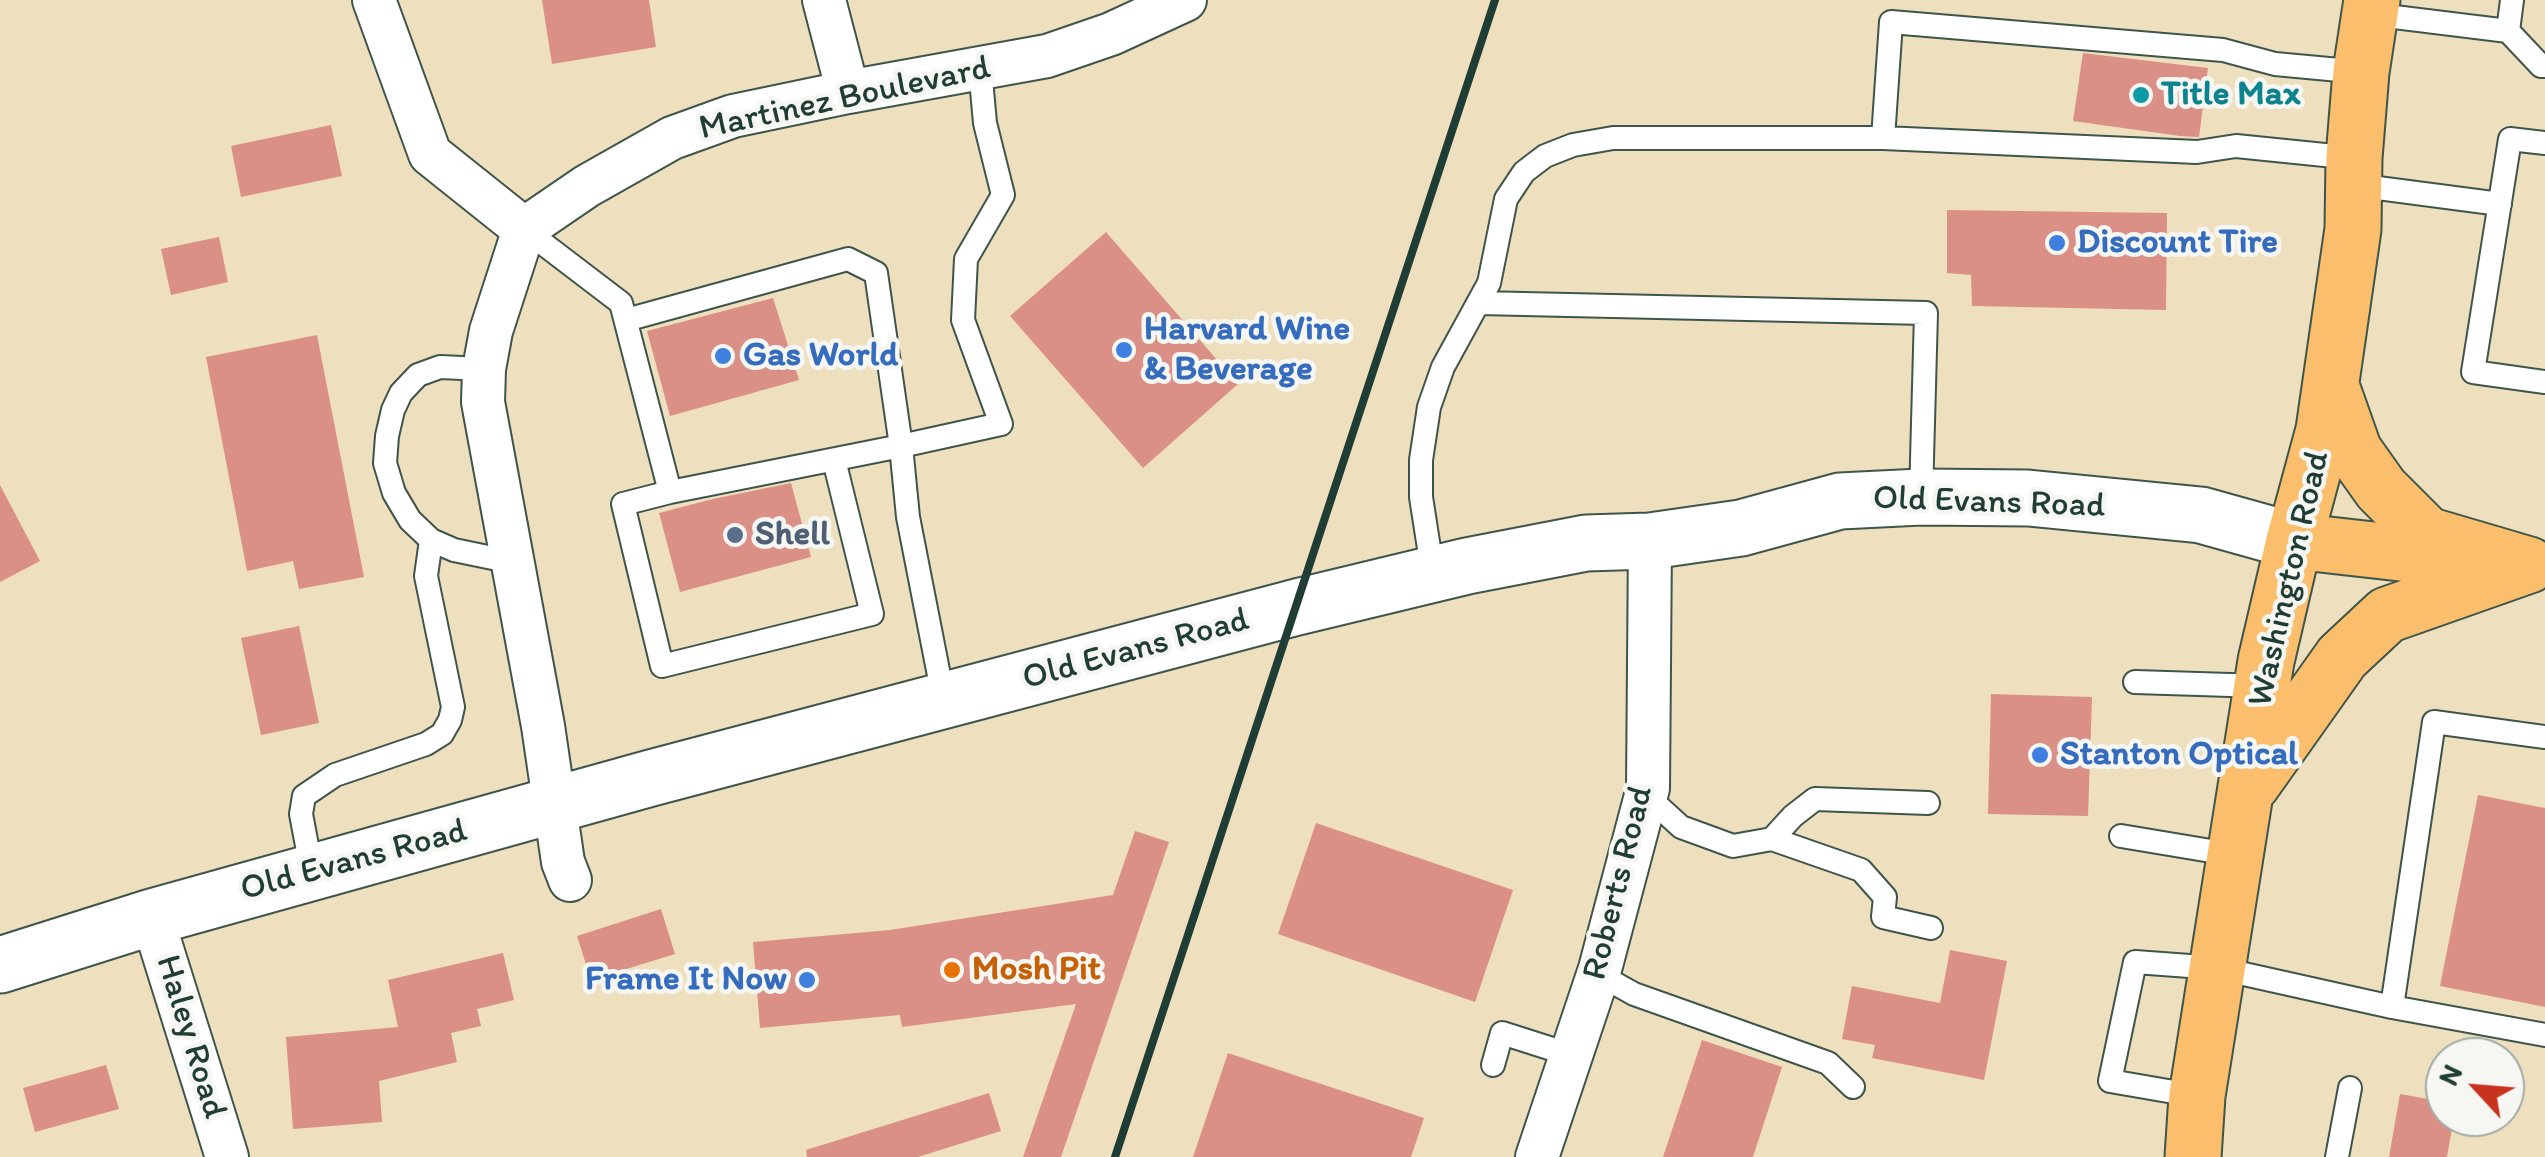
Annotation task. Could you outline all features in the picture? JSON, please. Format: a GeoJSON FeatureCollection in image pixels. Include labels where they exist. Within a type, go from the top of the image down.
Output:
{"type":"FeatureCollection","features":[{"type":"Feature","properties":{"kind":"main road","name":"Washington Road"},"geometry":{"type":"LineString","coordinates":[[2193,1157],[2197,1096],[2266,660],[2324,430],[2353,229],[2360,72],[2371,7]]}},
{"type":"Feature","properties":{"kind":"main road"},"geometry":{"type":"LineString","coordinates":[[2331,384],[2354,451],[2382,490],[2427,535],[2537,567]]}},
{"type":"Feature","properties":{"kind":"main road"},"geometry":{"type":"LineString","coordinates":[[2294,541],[2537,567]]}},
{"type":"Feature","properties":{"kind":"main road"},"geometry":{"type":"LineString","coordinates":[[2246,793],[2342,657],[2386,615],[2537,567]]}},
{"type":"Feature","properties":{"kind":"street"},"geometry":{"type":"LineString","coordinates":[[374,0],[430,154],[524,229],[491,331],[483,402],[563,862],[570,880]]}},
{"type":"Feature","properties":{"kind":"street"},"geometry":{"type":"LineString","coordinates":[[824,0],[848,92]]}},
{"type":"Feature","properties":{"kind":"street","name":"Martinez Boulevard"},"geometry":{"type":"LineString","coordinates":[[524,229],[587,186],[672,138],[732,116],[1047,56],[1111,34],[1185,0]]}},
{"type":"Feature","properties":{"kind":"street","name":"Old Evans Road"},"geometry":{"type":"LineString","coordinates":[[0,965],[312,872],[944,701],[1278,612],[1586,542],[1650,541],[1741,528],[1840,500],[1921,497],[2028,498],[2201,514],[2294,541]]}},
{"type":"Feature","properties":{"kind":"street","name":"Roberts Road"},"geometry":{"type":"LineString","coordinates":[[1537,1157],[1598,974],[1646,795],[1650,541]]}},
{"type":"Feature","properties":{"kind":"street","name":"Haley Road"},"geometry":{"type":"LineString","coordinates":[[152,917],[227,1157]]}},
{"type":"Feature","properties":{"kind":"lane"},"geometry":{"type":"LineString","coordinates":[[2508,31],[2512,0]]}},
{"type":"Feature","properties":{"kind":"lane"},"geometry":{"type":"LineString","coordinates":[[2371,7],[2508,31],[2545,66]]}},
{"type":"Feature","properties":{"kind":"lane"},"geometry":{"type":"LineString","coordinates":[[1883,138],[1891,22],[2224,50],[2275,64],[2360,72]]}},
{"type":"Feature","properties":{"kind":"lane"},"geometry":{"type":"LineString","coordinates":[[834,460],[872,614],[662,666],[623,504],[1001,424],[963,320],[966,258],[1003,195],[985,123],[980,68]]}},
{"type":"Feature","properties":{"kind":"lane"},"geometry":{"type":"LineString","coordinates":[[1433,574],[1421,496],[1421,460],[1429,407],[1443,367],[1489,284],[1506,198],[1524,172],[1545,156],[1573,146],[1612,138],[1883,138],[2197,152],[2236,146],[2500,204]]}},
{"type":"Feature","properties":{"kind":"lane"},"geometry":{"type":"LineString","coordinates":[[2545,144],[2510,139],[2473,372],[2545,382]]}},
{"type":"Feature","properties":{"kind":"lane"},"geometry":{"type":"LineString","coordinates":[[524,229],[622,303],[670,492]]}},
{"type":"Feature","properties":{"kind":"lane"},"geometry":{"type":"LineString","coordinates":[[626,320],[848,259],[876,273],[902,446],[908,517],[944,701]]}},
{"type":"Feature","properties":{"kind":"lane"},"geometry":{"type":"LineString","coordinates":[[1478,303],[1926,312],[1921,497]]}},
{"type":"Feature","properties":{"kind":"lane"},"geometry":{"type":"LineString","coordinates":[[484,369],[440,367],[418,375],[401,393],[394,410],[385,463],[394,493],[410,520],[431,540],[454,550],[512,562]]}},
{"type":"Feature","properties":{"kind":"lane"},"geometry":{"type":"LineString","coordinates":[[312,872],[301,814],[304,796],[335,775],[426,744],[442,734],[450,720],[453,707],[426,576],[431,540]]}},
{"type":"Feature","properties":{"kind":"lane"},"geometry":{"type":"LineString","coordinates":[[2135,682],[2262,686]]}},
{"type":"Feature","properties":{"kind":"lane"},"geometry":{"type":"LineString","coordinates":[[2392,1008],[2434,722],[2545,738]]}},
{"type":"Feature","properties":{"kind":"lane"},"geometry":{"type":"LineString","coordinates":[[1646,795],[1680,827],[1733,846],[1772,839],[1861,870],[1884,897],[1884,917],[1932,928]]}},
{"type":"Feature","properties":{"kind":"lane"},"geometry":{"type":"LineString","coordinates":[[1772,839],[1816,799],[1928,803]]}},
{"type":"Feature","properties":{"kind":"lane"},"geometry":{"type":"LineString","coordinates":[[2121,836],[2235,854]]}},
{"type":"Feature","properties":{"kind":"lane"},"geometry":{"type":"LineString","coordinates":[[2197,1096],[2110,1081],[2135,962],[2217,968],[2392,1008],[2545,1035]]}},
{"type":"Feature","properties":{"kind":"lane"},"geometry":{"type":"LineString","coordinates":[[1598,974],[1634,994],[1828,1063],[1853,1087]]}},
{"type":"Feature","properties":{"kind":"lane"},"geometry":{"type":"LineString","coordinates":[[1492,1065],[1502,1033],[1571,1055]]}},
{"type":"Feature","properties":{"kind":"lane"},"geometry":{"type":"LineString","coordinates":[[2338,1157],[2350,1088]]}},
{"type":"Feature","properties":{"kind":"building"},"geometry":{"type":"Polygon","coordinates":[[[542,0],[649,0],[656,47],[552,64],[542,0]]]}},
{"type":"Feature","properties":{"kind":"building","name":"Title Max"},"geometry":{"type":"Polygon","coordinates":[[[2083,53],[2208,68],[2199,137],[2073,121],[2083,53]]]}},
{"type":"Feature","properties":{"kind":"building"},"geometry":{"type":"Polygon","coordinates":[[[331,125],[342,176],[241,197],[231,146],[331,125]]]}},
{"type":"Feature","properties":{"kind":"building","name":"Discount Tire"},"geometry":{"type":"Polygon","coordinates":[[[1947,210],[2167,213],[2166,310],[1972,306],[1971,275],[1947,273],[1947,210]]]}},
{"type":"Feature","properties":{"kind":"building","name":"Harvard Wine & Beverage"},"geometry":{"type":"Polygon","coordinates":[[[1106,232],[1238,384],[1143,468],[1010,316],[1106,232]]]}},
{"type":"Feature","properties":{"kind":"building"},"geometry":{"type":"Polygon","coordinates":[[[219,237],[228,282],[171,295],[161,249],[219,237]]]}},
{"type":"Feature","properties":{"kind":"building","name":"Gas World"},"geometry":{"type":"Polygon","coordinates":[[[773,298],[799,380],[670,416],[647,331],[773,298]]]}},
{"type":"Feature","properties":{"kind":"building"},"geometry":{"type":"Polygon","coordinates":[[[317,335],[364,577],[299,589],[293,561],[247,571],[206,357],[317,335]]]}},
{"type":"Feature","properties":{"kind":"building","name":"Shell"},"geometry":{"type":"Polygon","coordinates":[[[791,483],[811,557],[680,592],[659,513],[791,483]]]}},
{"type":"Feature","properties":{"kind":"building"},"geometry":{"type":"Polygon","coordinates":[[[0,485],[40,561],[0,582],[0,485]]]}},
{"type":"Feature","properties":{"kind":"building"},"geometry":{"type":"Polygon","coordinates":[[[299,626],[319,723],[261,735],[241,638],[299,626]]]}},
{"type":"Feature","properties":{"kind":"building","name":"Stanton Optical"},"geometry":{"type":"Polygon","coordinates":[[[1991,694],[2092,697],[2088,816],[1988,814],[1991,694]]]}},
{"type":"Feature","properties":{"kind":"building"},"geometry":{"type":"Polygon","coordinates":[[[2478,795],[2545,808],[2545,1007],[2440,986],[2478,795]]]}},
{"type":"Feature","properties":{"kind":"building"},"geometry":{"type":"Polygon","coordinates":[[[1316,823],[1513,890],[1475,1002],[1278,934],[1316,823]]]}},
{"type":"Feature","properties":{"kind":"building"},"geometry":{"type":"Polygon","coordinates":[[[1135,831],[1169,842],[1061,1157],[1023,1157],[1076,1004],[902,1027],[900,1015],[760,1028],[753,942],[890,930],[1113,895],[1135,831]]]}},
{"type":"Feature","properties":{"kind":"building"},"geometry":{"type":"Polygon","coordinates":[[[661,909],[675,954],[591,980],[577,936],[661,909]]]}},
{"type":"Feature","properties":{"kind":"building"},"geometry":{"type":"Polygon","coordinates":[[[1950,950],[2007,961],[1984,1080],[1872,1058],[1875,1045],[1842,1039],[1852,986],[1940,1003],[1950,950]]]}},
{"type":"Feature","properties":{"kind":"building"},"geometry":{"type":"Polygon","coordinates":[[[503,953],[514,1000],[477,1009],[481,1026],[451,1033],[457,1062],[379,1081],[382,1122],[293,1129],[286,1037],[398,1027],[388,980],[503,953]]]}},
{"type":"Feature","properties":{"kind":"building"},"geometry":{"type":"Polygon","coordinates":[[[1702,1040],[1782,1067],[1753,1157],[1663,1157],[1702,1040]]]}},
{"type":"Feature","properties":{"kind":"building"},"geometry":{"type":"Polygon","coordinates":[[[1228,1053],[1424,1118],[1411,1157],[1193,1157],[1228,1053]]]}},
{"type":"Feature","properties":{"kind":"building"},"geometry":{"type":"Polygon","coordinates":[[[106,1065],[119,1109],[35,1132],[23,1088],[106,1065]]]}},
{"type":"Feature","properties":{"kind":"building"},"geometry":{"type":"Polygon","coordinates":[[[989,1093],[1001,1131],[918,1157],[807,1157],[806,1150],[989,1093]]]}},
{"type":"Feature","properties":{"kind":"building"},"geometry":{"type":"Polygon","coordinates":[[[2400,1094],[2425,1098],[2425,1137],[2450,1137],[2447,1157],[2389,1157],[2400,1094]]]}},
{"type":"Feature","properties":{"kind":"railway"},"geometry":{"type":"LineString","coordinates":[[1115,1157],[1495,0]]}},
{"type":"Feature","properties":{"kind":"place","name":"Title Max"},"geometry":{"type":"Point","coordinates":[2141,95]}},
{"type":"Feature","properties":{"kind":"place","name":"Discount Tire"},"geometry":{"type":"Point","coordinates":[2057,243]}},
{"type":"Feature","properties":{"kind":"place","name":"Harvard Wine & Beverage"},"geometry":{"type":"Point","coordinates":[1124,350]}},
{"type":"Feature","properties":{"kind":"place","name":"Gas World"},"geometry":{"type":"Point","coordinates":[723,356]}},
{"type":"Feature","properties":{"kind":"place","name":"Shell"},"geometry":{"type":"Point","coordinates":[735,535]}},
{"type":"Feature","properties":{"kind":"place","name":"Stanton Optical"},"geometry":{"type":"Point","coordinates":[2040,755]}},
{"type":"Feature","properties":{"kind":"place","name":"Mosh Pit"},"geometry":{"type":"Point","coordinates":[952,970]}},
{"type":"Feature","properties":{"kind":"place","name":"Frame It Now"},"geometry":{"type":"Point","coordinates":[807,980]}}]}
